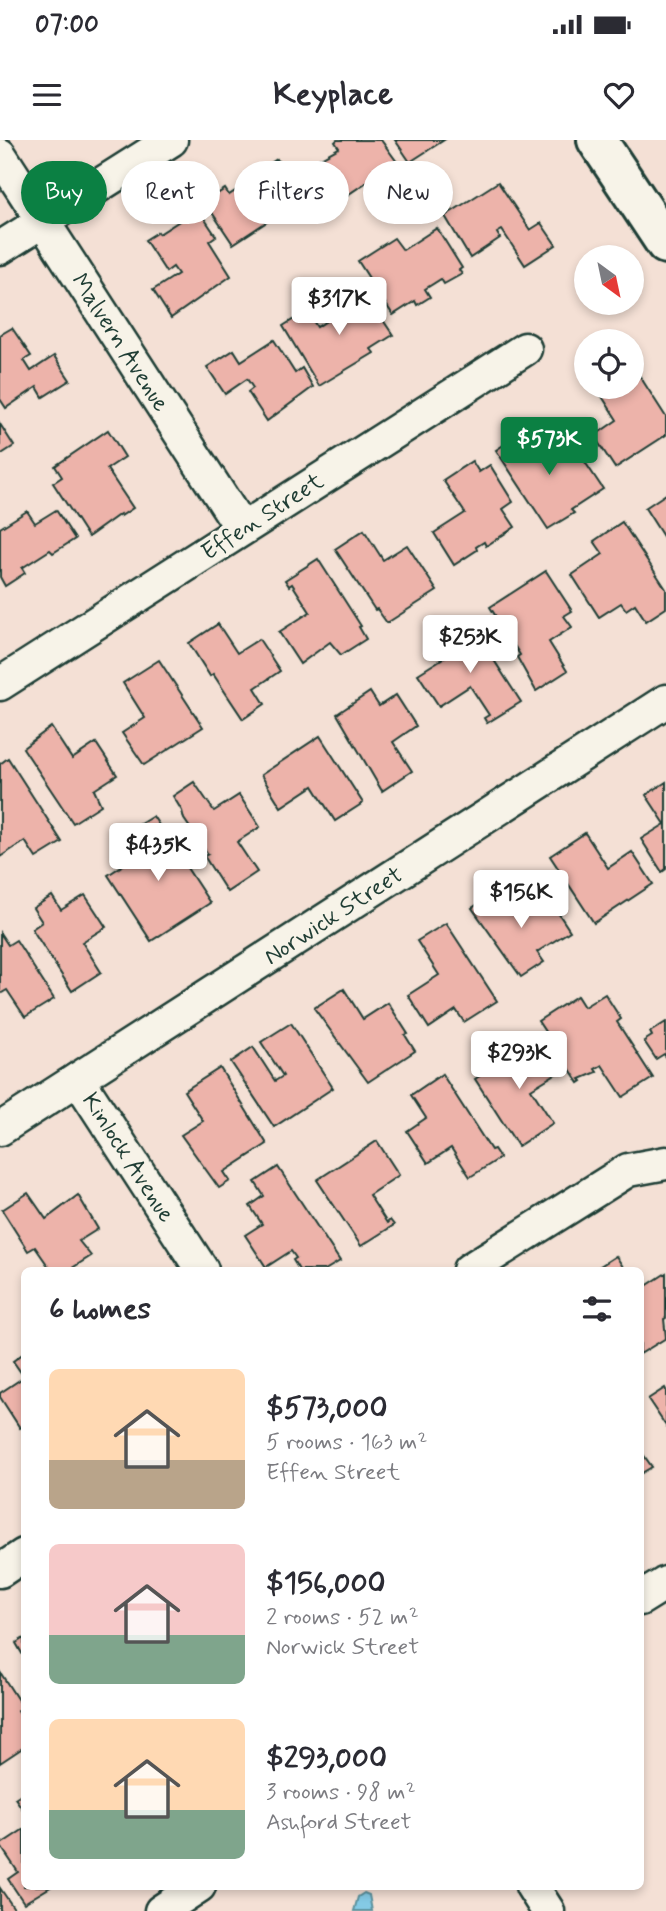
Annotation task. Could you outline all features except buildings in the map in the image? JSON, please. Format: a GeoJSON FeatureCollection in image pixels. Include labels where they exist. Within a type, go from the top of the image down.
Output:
{"type":"FeatureCollection","features":[{"type":"Feature","properties":{"kind":"street"},"geometry":{"type":"LineString","coordinates":[[107,180],[171,140]]}},
{"type":"Feature","properties":{"kind":"street"},"geometry":{"type":"LineString","coordinates":[[597,140],[666,244]]}},
{"type":"Feature","properties":{"kind":"street","name":"Malvern Avenue"},"geometry":{"type":"LineString","coordinates":[[0,155],[21,188]]}},
{"type":"Feature","properties":{"kind":"street"},"geometry":{"type":"LineString","coordinates":[[0,248],[37,224]]}},
{"type":"Feature","properties":{"kind":"street","name":"Malvern Avenue"},"geometry":{"type":"LineString","coordinates":[[44,224],[242,529]]}},
{"type":"Feature","properties":{"kind":"street","name":"Effen Street"},"geometry":{"type":"LineString","coordinates":[[0,684],[525,349]]}},
{"type":"Feature","properties":{"kind":"street","name":"Norwick Street"},"geometry":{"type":"LineString","coordinates":[[0,1129],[666,701]]}},
{"type":"Feature","properties":{"kind":"street","name":"Kinlock Avenue"},"geometry":{"type":"LineString","coordinates":[[78,1079],[200,1267]]}},
{"type":"Feature","properties":{"kind":"street"},"geometry":{"type":"LineString","coordinates":[[474,1267],[628,1170],[666,1163]]}},
{"type":"Feature","properties":{"kind":"street"},"geometry":{"type":"LineString","coordinates":[[0,1571],[21,1557]]}},
{"type":"Feature","properties":{"kind":"street"},"geometry":{"type":"LineString","coordinates":[[644,1597],[666,1583]]}},
{"type":"Feature","properties":{"kind":"street"},"geometry":{"type":"LineString","coordinates":[[161,1911],[193,1890]]}},
{"type":"Feature","properties":{"kind":"street"},"geometry":{"type":"LineString","coordinates":[[535,1890],[548,1911]]}},
{"type":"Feature","properties":{"kind":"water"},"geometry":{"type":"Polygon","coordinates":[[[364,1893],[369,1895],[372,1911],[354,1911],[358,1897],[364,1893]]]}}]}
